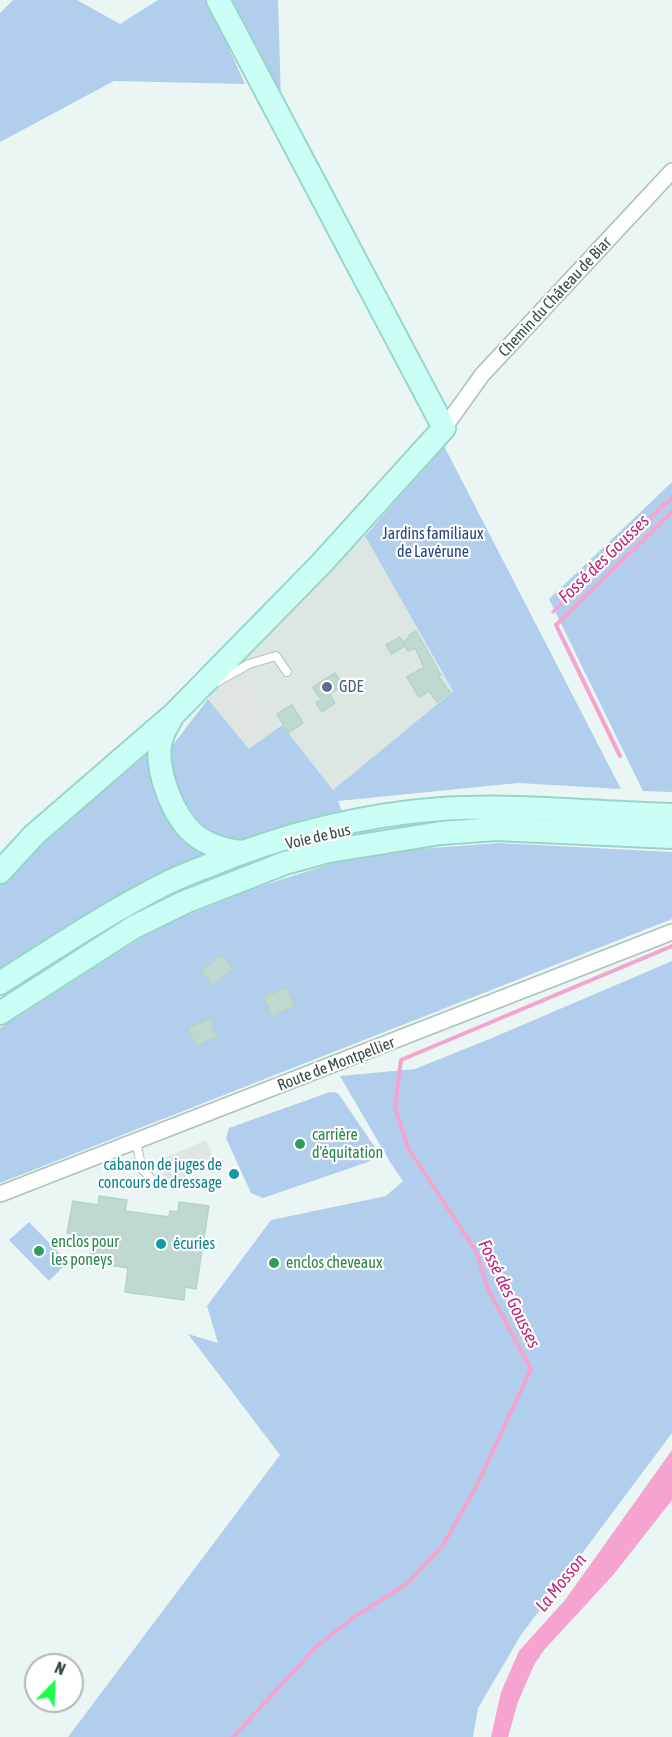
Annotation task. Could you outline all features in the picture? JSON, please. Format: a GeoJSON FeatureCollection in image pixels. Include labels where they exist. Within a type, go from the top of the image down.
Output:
{"type":"FeatureCollection","features":[{"type":"Feature","properties":{"kind":"main road"},"geometry":{"type":"LineString","coordinates":[[0,872],[34,835],[175,712],[321,564],[444,428],[218,0]]}},
{"type":"Feature","properties":{"kind":"main road"},"geometry":{"type":"LineString","coordinates":[[175,712],[160,743],[159,759],[166,786],[178,813],[194,833],[207,843],[242,852]]}},
{"type":"Feature","properties":{"kind":"main road"},"geometry":{"type":"LineString","coordinates":[[136,746],[160,743]]}},
{"type":"Feature","properties":{"kind":"main road"},"geometry":{"type":"LineString","coordinates":[[0,983],[118,908],[170,882],[242,852],[301,833],[345,823],[441,809],[518,808],[672,815]]}},
{"type":"Feature","properties":{"kind":"main road"},"geometry":{"type":"LineString","coordinates":[[0,1013],[134,927],[185,902],[285,863],[329,851],[441,833],[496,830],[672,837]]}},
{"type":"Feature","properties":{"kind":"street","name":"Chemin du Château de Biar"},"geometry":{"type":"LineString","coordinates":[[444,428],[482,375],[672,171]]}},
{"type":"Feature","properties":{"kind":"street","name":"Route de Montpellier"},"geometry":{"type":"LineString","coordinates":[[0,1194],[672,932]]}},
{"type":"Feature","properties":{"kind":"lane"},"geometry":{"type":"LineString","coordinates":[[198,688],[220,681],[249,664],[276,656],[287,672]]}},
{"type":"Feature","properties":{"kind":"lane","name":"Voie de bus"},"geometry":{"type":"LineString","coordinates":[[0,990],[78,940],[158,893],[252,855],[288,844],[358,828],[467,814],[530,814],[672,820]]}},
{"type":"Feature","properties":{"kind":"lane"},"geometry":{"type":"LineString","coordinates":[[136,1142],[142,1169],[156,1184]]}},
{"type":"Feature","properties":{"kind":"shaded area"},"geometry":{"type":"Polygon","coordinates":[[[365,536],[453,691],[333,790],[288,733],[238,660],[365,536]]]}},
{"type":"Feature","properties":{"kind":"shaded area"},"geometry":{"type":"Polygon","coordinates":[[[238,660],[283,724],[249,749],[208,699],[238,660]]]}},
{"type":"Feature","properties":{"kind":"shaded area"},"geometry":{"type":"Polygon","coordinates":[[[206,1140],[216,1164],[167,1184],[157,1161],[206,1140]]]}},
{"type":"Feature","properties":{"kind":"green space"},"geometry":{"type":"Polygon","coordinates":[[[13,0],[77,0],[120,24],[158,0],[207,0],[245,84],[114,81],[0,142],[0,13],[13,0]]]}},
{"type":"Feature","properties":{"kind":"green space"},"geometry":{"type":"Polygon","coordinates":[[[229,0],[278,0],[281,99],[229,0]]]}},
{"type":"Feature","properties":{"kind":"green space","name":"Jardins familiaux de Lavérune"},"geometry":{"type":"Polygon","coordinates":[[[444,446],[621,789],[518,783],[338,801],[344,817],[237,843],[196,825],[170,767],[172,746],[208,699],[249,748],[282,725],[333,790],[453,691],[365,536],[444,446]]]}},
{"type":"Feature","properties":{"kind":"green space"},"geometry":{"type":"Polygon","coordinates":[[[672,482],[672,792],[643,791],[549,599],[672,482]]]}},
{"type":"Feature","properties":{"kind":"green space"},"geometry":{"type":"Polygon","coordinates":[[[148,754],[155,774],[158,796],[170,824],[181,838],[208,854],[0,974],[0,886],[85,801],[148,754]]]}},
{"type":"Feature","properties":{"kind":"green space"},"geometry":{"type":"Polygon","coordinates":[[[499,843],[672,852],[672,919],[0,1183],[0,1028],[157,928],[248,890],[365,853],[499,843]]]}},
{"type":"Feature","properties":{"kind":"green space"},"geometry":{"type":"Polygon","coordinates":[[[672,961],[672,1433],[521,1635],[478,1708],[473,1737],[68,1737],[280,1455],[188,1334],[218,1343],[207,1306],[271,1220],[386,1196],[403,1181],[340,1076],[415,1069],[672,961]]]}},
{"type":"Feature","properties":{"kind":"green space","name":"carrière d'équitation"},"geometry":{"type":"Polygon","coordinates":[[[330,1092],[338,1093],[376,1149],[374,1158],[263,1198],[251,1193],[226,1138],[229,1128],[330,1092]]]}},
{"type":"Feature","properties":{"kind":"green space","name":"enclos pour les poneys"},"geometry":{"type":"Polygon","coordinates":[[[29,1222],[68,1262],[49,1281],[9,1240],[29,1222]]]}},
{"type":"Feature","properties":{"kind":"water"},"geometry":{"type":"Polygon","coordinates":[[[672,495],[672,500],[553,614],[551,612],[599,563],[672,495]]]}},
{"type":"Feature","properties":{"kind":"water"},"geometry":{"type":"Polygon","coordinates":[[[672,1450],[672,1500],[614,1574],[544,1650],[534,1665],[518,1702],[508,1737],[491,1737],[501,1692],[519,1651],[565,1600],[672,1450]]]}},
{"type":"Feature","properties":{"kind":"building"},"geometry":{"type":"Polygon","coordinates":[[[416,631],[441,675],[438,676],[450,692],[437,702],[429,691],[419,697],[407,677],[424,667],[415,648],[408,651],[403,642],[416,631]]]}},
{"type":"Feature","properties":{"kind":"building"},"geometry":{"type":"Polygon","coordinates":[[[400,637],[405,646],[391,654],[386,645],[400,637]]]}},
{"type":"Feature","properties":{"kind":"building"},"geometry":{"type":"Polygon","coordinates":[[[335,673],[343,685],[330,694],[335,703],[322,712],[316,703],[321,700],[313,687],[335,673]]]}},
{"type":"Feature","properties":{"kind":"building"},"geometry":{"type":"Polygon","coordinates":[[[292,705],[303,723],[288,733],[277,714],[292,705]]]}},
{"type":"Feature","properties":{"kind":"building"},"geometry":{"type":"Polygon","coordinates":[[[222,955],[233,969],[212,985],[201,970],[222,955]]]}},
{"type":"Feature","properties":{"kind":"building"},"geometry":{"type":"Polygon","coordinates":[[[287,987],[295,1006],[272,1016],[264,997],[287,987]]]}},
{"type":"Feature","properties":{"kind":"building"},"geometry":{"type":"Polygon","coordinates":[[[210,1019],[217,1037],[196,1046],[188,1028],[210,1019]]]}},
{"type":"Feature","properties":{"kind":"building"},"geometry":{"type":"Polygon","coordinates":[[[99,1196],[127,1200],[125,1211],[169,1217],[170,1211],[178,1212],[179,1202],[209,1206],[196,1289],[185,1287],[184,1300],[125,1292],[128,1268],[90,1262],[93,1238],[67,1233],[73,1201],[98,1205],[99,1196]]]}},
{"type":"Feature","properties":{"kind":"waterway","name":"Fossé des Gousses"},"geometry":{"type":"LineString","coordinates":[[620,756],[556,625],[672,512]]}},
{"type":"Feature","properties":{"kind":"waterway","name":"Fossé des Gousses"},"geometry":{"type":"LineString","coordinates":[[233,1737],[318,1645],[354,1617],[408,1583],[443,1545],[477,1485],[531,1369],[488,1289],[476,1251],[408,1148],[395,1107],[401,1060],[672,946]]}},
{"type":"Feature","properties":{"kind":"place","name":"GDE"},"geometry":{"type":"Point","coordinates":[327,687]}},
{"type":"Feature","properties":{"kind":"place","name":"carrière d'équitation"},"geometry":{"type":"Point","coordinates":[300,1144]}},
{"type":"Feature","properties":{"kind":"place","name":"cabanon de juges de concours de dressage"},"geometry":{"type":"Point","coordinates":[234,1174]}},
{"type":"Feature","properties":{"kind":"place","name":"écuries"},"geometry":{"type":"Point","coordinates":[161,1244]}},
{"type":"Feature","properties":{"kind":"place","name":"enclos pour les poneys"},"geometry":{"type":"Point","coordinates":[39,1251]}},
{"type":"Feature","properties":{"kind":"place","name":"enclos cheveaux"},"geometry":{"type":"Point","coordinates":[274,1263]}},
{"type":"Feature","properties":{"kind":"water label","name":"La Mosson"},"geometry":{"type":"Point","coordinates":[561,1583]}}]}
